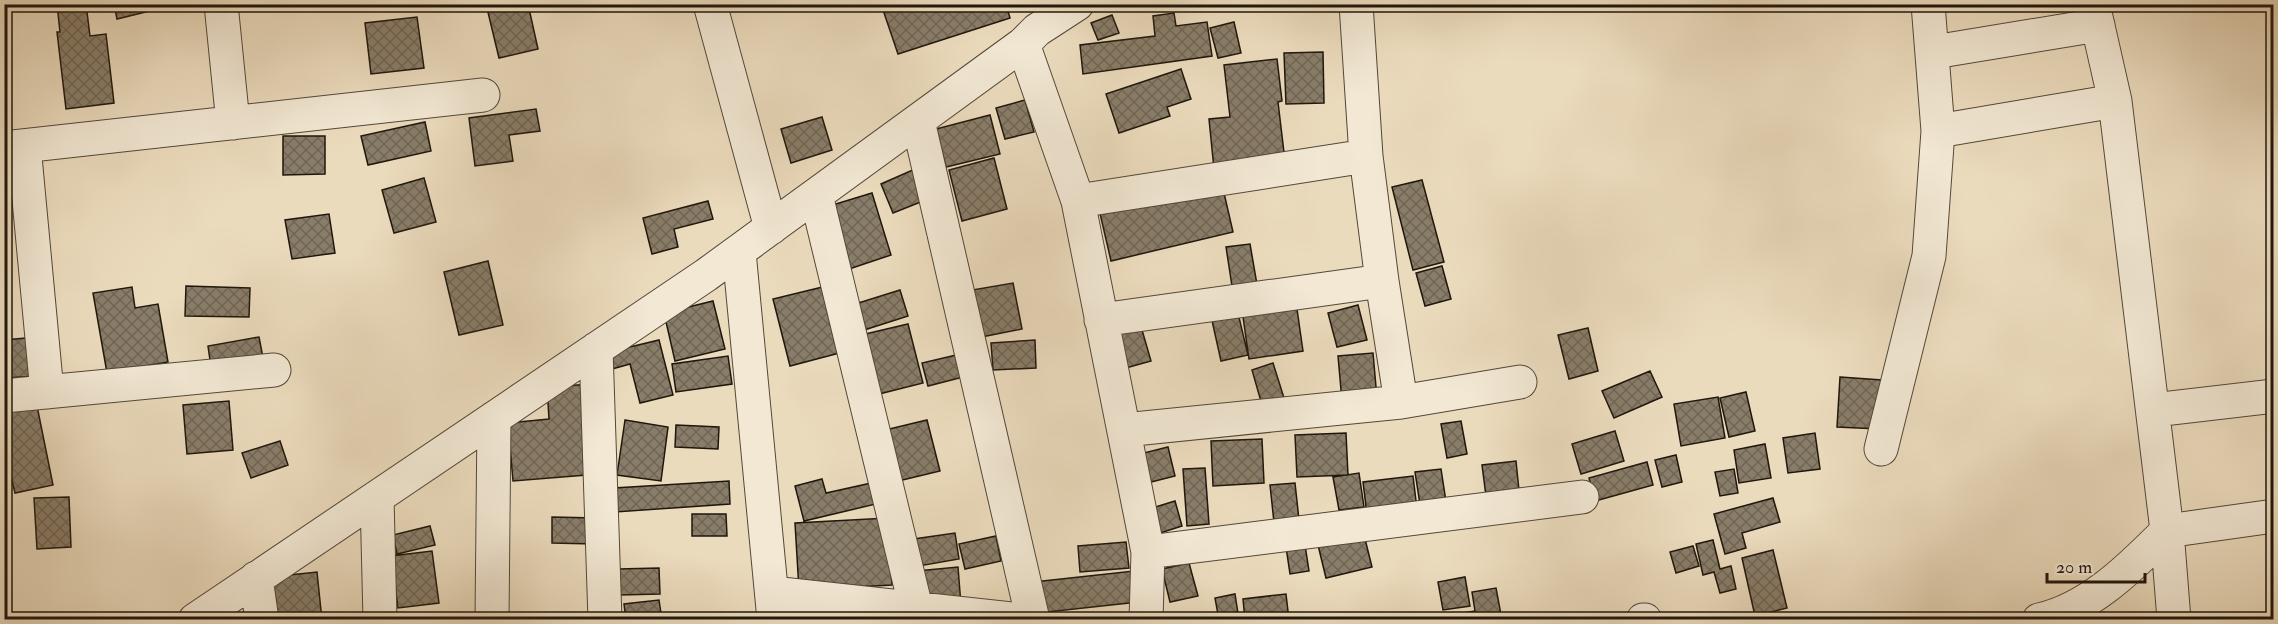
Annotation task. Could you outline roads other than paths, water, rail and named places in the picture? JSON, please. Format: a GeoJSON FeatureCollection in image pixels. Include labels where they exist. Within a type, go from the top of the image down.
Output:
{"type":"FeatureCollection","features":[{"type":"Feature","properties":{"kind":"street"},"geometry":{"type":"LineString","coordinates":[[221,4],[233,123]]}},
{"type":"Feature","properties":{"kind":"street"},"geometry":{"type":"LineString","coordinates":[[710,4],[771,228]]}},
{"type":"Feature","properties":{"kind":"street"},"geometry":{"type":"LineString","coordinates":[[195,620],[739,252],[918,121],[1031,26],[1077,4]]}},
{"type":"Feature","properties":{"kind":"street"},"geometry":{"type":"LineString","coordinates":[[1356,4],[1366,156],[1401,402]]}},
{"type":"Feature","properties":{"kind":"street"},"geometry":{"type":"LineString","coordinates":[[1881,449],[1929,256],[1938,131],[1934,52],[1928,4]]}},
{"type":"Feature","properties":{"kind":"street"},"geometry":{"type":"LineString","coordinates":[[1934,52],[2095,15],[2115,102],[2168,531],[2174,620]]}},
{"type":"Feature","properties":{"kind":"street"},"geometry":{"type":"LineString","coordinates":[[1031,26],[1078,201],[1125,429],[1148,552],[1146,620]]}},
{"type":"Feature","properties":{"kind":"street"},"geometry":{"type":"LineString","coordinates":[[47,392],[14,148],[483,95]]}},
{"type":"Feature","properties":{"kind":"street"},"geometry":{"type":"LineString","coordinates":[[1938,131],[2115,102]]}},
{"type":"Feature","properties":{"kind":"street"},"geometry":{"type":"LineString","coordinates":[[918,121],[1033,620]]}},
{"type":"Feature","properties":{"kind":"street"},"geometry":{"type":"LineString","coordinates":[[1078,201],[1366,156]]}},
{"type":"Feature","properties":{"kind":"street"},"geometry":{"type":"LineString","coordinates":[[816,195],[916,614]]}},
{"type":"Feature","properties":{"kind":"street"},"geometry":{"type":"LineString","coordinates":[[739,252],[773,606],[1022,620]]}},
{"type":"Feature","properties":{"kind":"street"},"geometry":{"type":"LineString","coordinates":[[1101,320],[1382,281]]}},
{"type":"Feature","properties":{"kind":"street"},"geometry":{"type":"LineString","coordinates":[[597,349],[605,620]]}},
{"type":"Feature","properties":{"kind":"street"},"geometry":{"type":"LineString","coordinates":[[4,396],[274,370]]}},
{"type":"Feature","properties":{"kind":"street"},"geometry":{"type":"LineString","coordinates":[[1125,429],[1401,402],[1521,382]]}},
{"type":"Feature","properties":{"kind":"street"},"geometry":{"type":"LineString","coordinates":[[2154,410],[2274,396]]}},
{"type":"Feature","properties":{"kind":"street"},"geometry":{"type":"LineString","coordinates":[[492,620],[494,418]]}},
{"type":"Feature","properties":{"kind":"street"},"geometry":{"type":"LineString","coordinates":[[377,497],[380,620]]}},
{"type":"Feature","properties":{"kind":"street"},"geometry":{"type":"LineString","coordinates":[[1148,552],[1582,497]]}},
{"type":"Feature","properties":{"kind":"street"},"geometry":{"type":"LineString","coordinates":[[2039,620],[2061,615],[2127,571],[2168,531],[2274,516]]}},
{"type":"Feature","properties":{"kind":"street"},"geometry":{"type":"LineString","coordinates":[[256,578],[262,620]]}}]}
